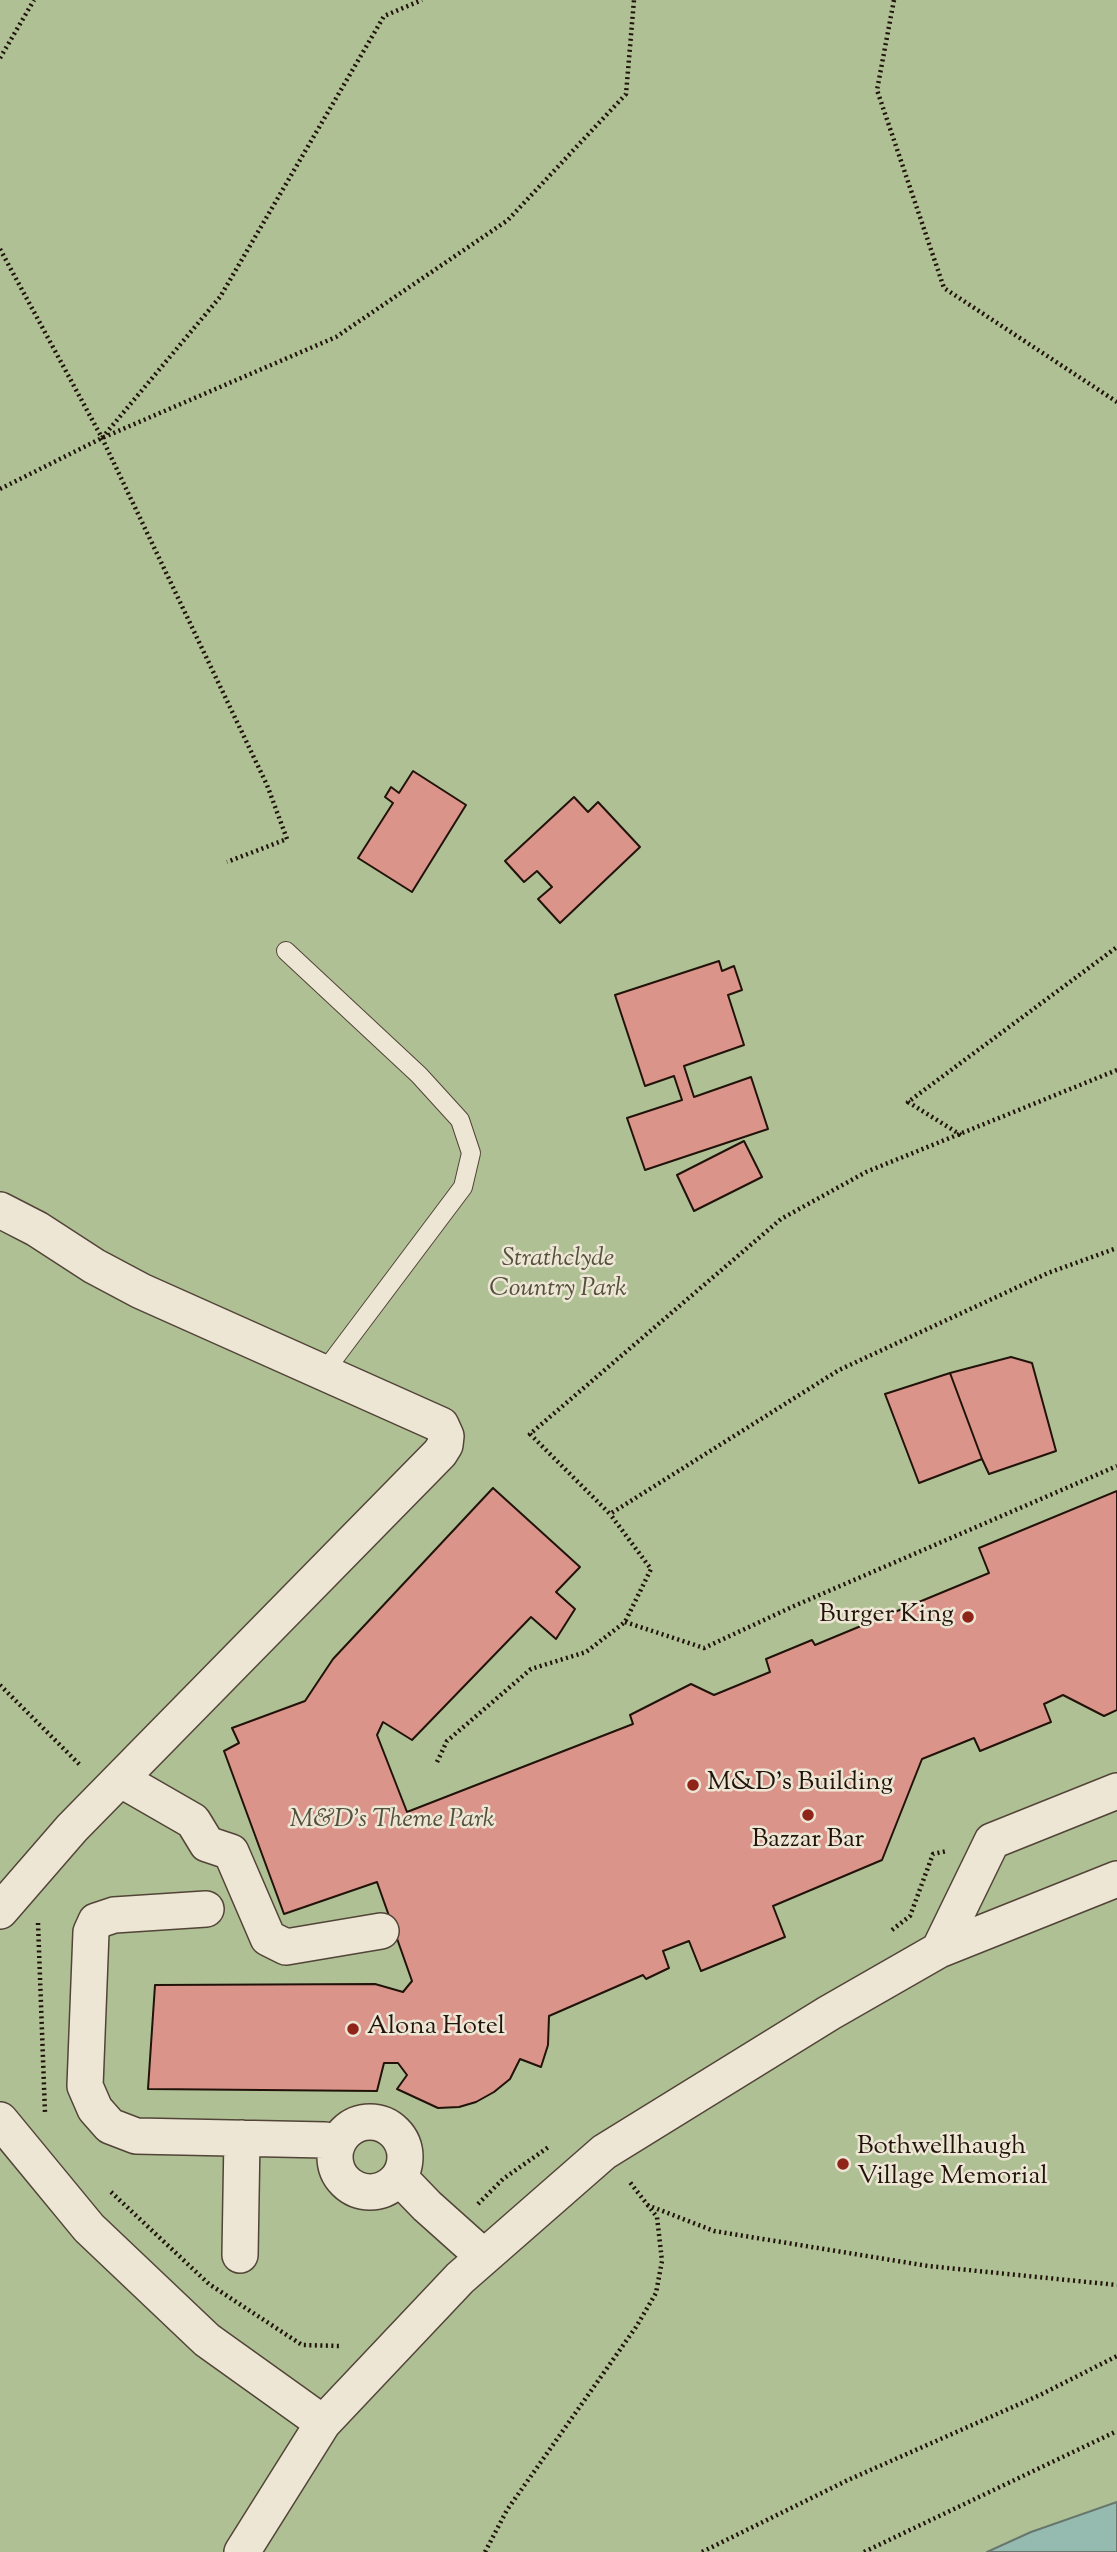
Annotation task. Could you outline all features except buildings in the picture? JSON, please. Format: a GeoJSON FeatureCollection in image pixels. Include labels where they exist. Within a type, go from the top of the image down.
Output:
{"type":"FeatureCollection","features":[{"type":"Feature","properties":{"kind":"street"},"geometry":{"type":"LineString","coordinates":[[0,1210],[141,1291],[441,1425],[446,1436],[440,1453],[72,1828],[0,1911]]}},
{"type":"Feature","properties":{"kind":"street"},"geometry":{"type":"LineString","coordinates":[[113,1786],[193,1821],[207,1844],[231,1852],[268,1938],[286,1947],[382,1931]]}},
{"type":"Feature","properties":{"kind":"street"},"geometry":{"type":"LineString","coordinates":[[939,1950],[992,1841],[1117,1791]]}},
{"type":"Feature","properties":{"kind":"street"},"geometry":{"type":"LineString","coordinates":[[242,2552],[323,2423],[460,2278],[604,2152],[829,2013],[939,1950],[1117,1879]]}},
{"type":"Feature","properties":{"kind":"street"},"geometry":{"type":"LineString","coordinates":[[206,1909],[114,1915],[96,1921],[91,1932],[85,2087],[95,2109],[110,2126],[136,2136],[325,2140],[337,2145]]}},
{"type":"Feature","properties":{"kind":"street"},"geometry":{"type":"LineString","coordinates":[[0,2120],[89,2228],[207,2340],[323,2423]]}},
{"type":"Feature","properties":{"kind":"street"},"geometry":{"type":"LineString","coordinates":[[373,2122],[385,2125],[395,2132],[402,2142],[404,2166],[399,2177],[381,2190],[359,2190],[341,2177],[335,2156],[337,2145],[351,2127],[373,2122]]}},
{"type":"Feature","properties":{"kind":"street"},"geometry":{"type":"LineString","coordinates":[[240,2255],[242,2138]]}},
{"type":"Feature","properties":{"kind":"street"},"geometry":{"type":"LineString","coordinates":[[399,2177],[484,2257]]}},
{"type":"Feature","properties":{"kind":"lane"},"geometry":{"type":"LineString","coordinates":[[286,951],[419,1075],[444,1102],[460,1120],[471,1153],[463,1188],[324,1371]]}},
{"type":"Feature","properties":{"kind":"path"},"geometry":{"type":"LineString","coordinates":[[0,58],[34,0]]}},
{"type":"Feature","properties":{"kind":"path"},"geometry":{"type":"LineString","coordinates":[[102,438],[220,298],[384,16],[422,0]]}},
{"type":"Feature","properties":{"kind":"path"},"geometry":{"type":"LineString","coordinates":[[0,489],[102,438],[336,337],[508,220],[626,94],[634,0]]}},
{"type":"Feature","properties":{"kind":"path"},"geometry":{"type":"LineString","coordinates":[[894,0],[877,90],[944,288],[1117,402]]}},
{"type":"Feature","properties":{"kind":"path"},"geometry":{"type":"LineString","coordinates":[[0,249],[102,438],[267,785],[287,839],[227,862]]}},
{"type":"Feature","properties":{"kind":"path"},"geometry":{"type":"LineString","coordinates":[[961,1135],[908,1102],[1117,947]]}},
{"type":"Feature","properties":{"kind":"path"},"geometry":{"type":"LineString","coordinates":[[437,1762],[447,1741],[531,1669],[586,1652],[625,1622],[651,1569],[610,1514],[530,1434],[781,1219],[866,1172],[1117,1070]]}},
{"type":"Feature","properties":{"kind":"path"},"geometry":{"type":"LineString","coordinates":[[610,1514],[839,1370],[1048,1273],[1117,1248]]}},
{"type":"Feature","properties":{"kind":"path"},"geometry":{"type":"LineString","coordinates":[[625,1622],[704,1648],[794,1606],[1117,1466]]}},
{"type":"Feature","properties":{"kind":"path"},"geometry":{"type":"LineString","coordinates":[[0,1685],[113,1786]]}},
{"type":"Feature","properties":{"kind":"path"},"geometry":{"type":"LineString","coordinates":[[890,1932],[910,1916],[933,1854],[992,1841]]}},
{"type":"Feature","properties":{"kind":"path"},"geometry":{"type":"LineString","coordinates":[[38,1911],[45,2116]]}},
{"type":"Feature","properties":{"kind":"path"},"geometry":{"type":"LineString","coordinates":[[453,2230],[503,2179],[558,2140]]}},
{"type":"Feature","properties":{"kind":"path"},"geometry":{"type":"LineString","coordinates":[[485,2552],[507,2510],[636,2327],[656,2293],[662,2261],[657,2217],[604,2152]]}},
{"type":"Feature","properties":{"kind":"path"},"geometry":{"type":"LineString","coordinates":[[103,2184],[209,2284],[302,2345],[339,2347],[349,2338]]}},
{"type":"Feature","properties":{"kind":"path"},"geometry":{"type":"LineString","coordinates":[[648,2204],[714,2231],[928,2266],[1117,2286]]}},
{"type":"Feature","properties":{"kind":"path"},"geometry":{"type":"LineString","coordinates":[[702,2552],[848,2480],[1041,2395],[1117,2356]]}},
{"type":"Feature","properties":{"kind":"path"},"geometry":{"type":"LineString","coordinates":[[864,2552],[1117,2431]]}},
{"type":"Feature","properties":{"kind":"green space","name":"Strathclyde Country Park"},"geometry":{"type":"Polygon","coordinates":[[[0,0],[1117,0],[1117,2552],[0,2552],[0,0]]]}},
{"type":"Feature","properties":{"kind":"water"},"geometry":{"type":"Polygon","coordinates":[[[1117,2502],[1117,2552],[987,2552],[1031,2532],[1117,2502]]]}},
{"type":"Feature","properties":{"kind":"place","name":"Burger King"},"geometry":{"type":"Point","coordinates":[968,1617]}},
{"type":"Feature","properties":{"kind":"place","name":"M&D's Building"},"geometry":{"type":"Point","coordinates":[693,1785]}},
{"type":"Feature","properties":{"kind":"place","name":"Bazzar Bar"},"geometry":{"type":"Point","coordinates":[808,1815]}},
{"type":"Feature","properties":{"kind":"place","name":"Alona Hotel"},"geometry":{"type":"Point","coordinates":[353,2029]}},
{"type":"Feature","properties":{"kind":"place","name":"Bothwellhaugh Village Memorial"},"geometry":{"type":"Point","coordinates":[843,2164]}},
{"type":"Feature","properties":{"kind":"park label","name":"M&D's Theme Park"},"geometry":{"type":"Point","coordinates":[392,1822]}}]}
